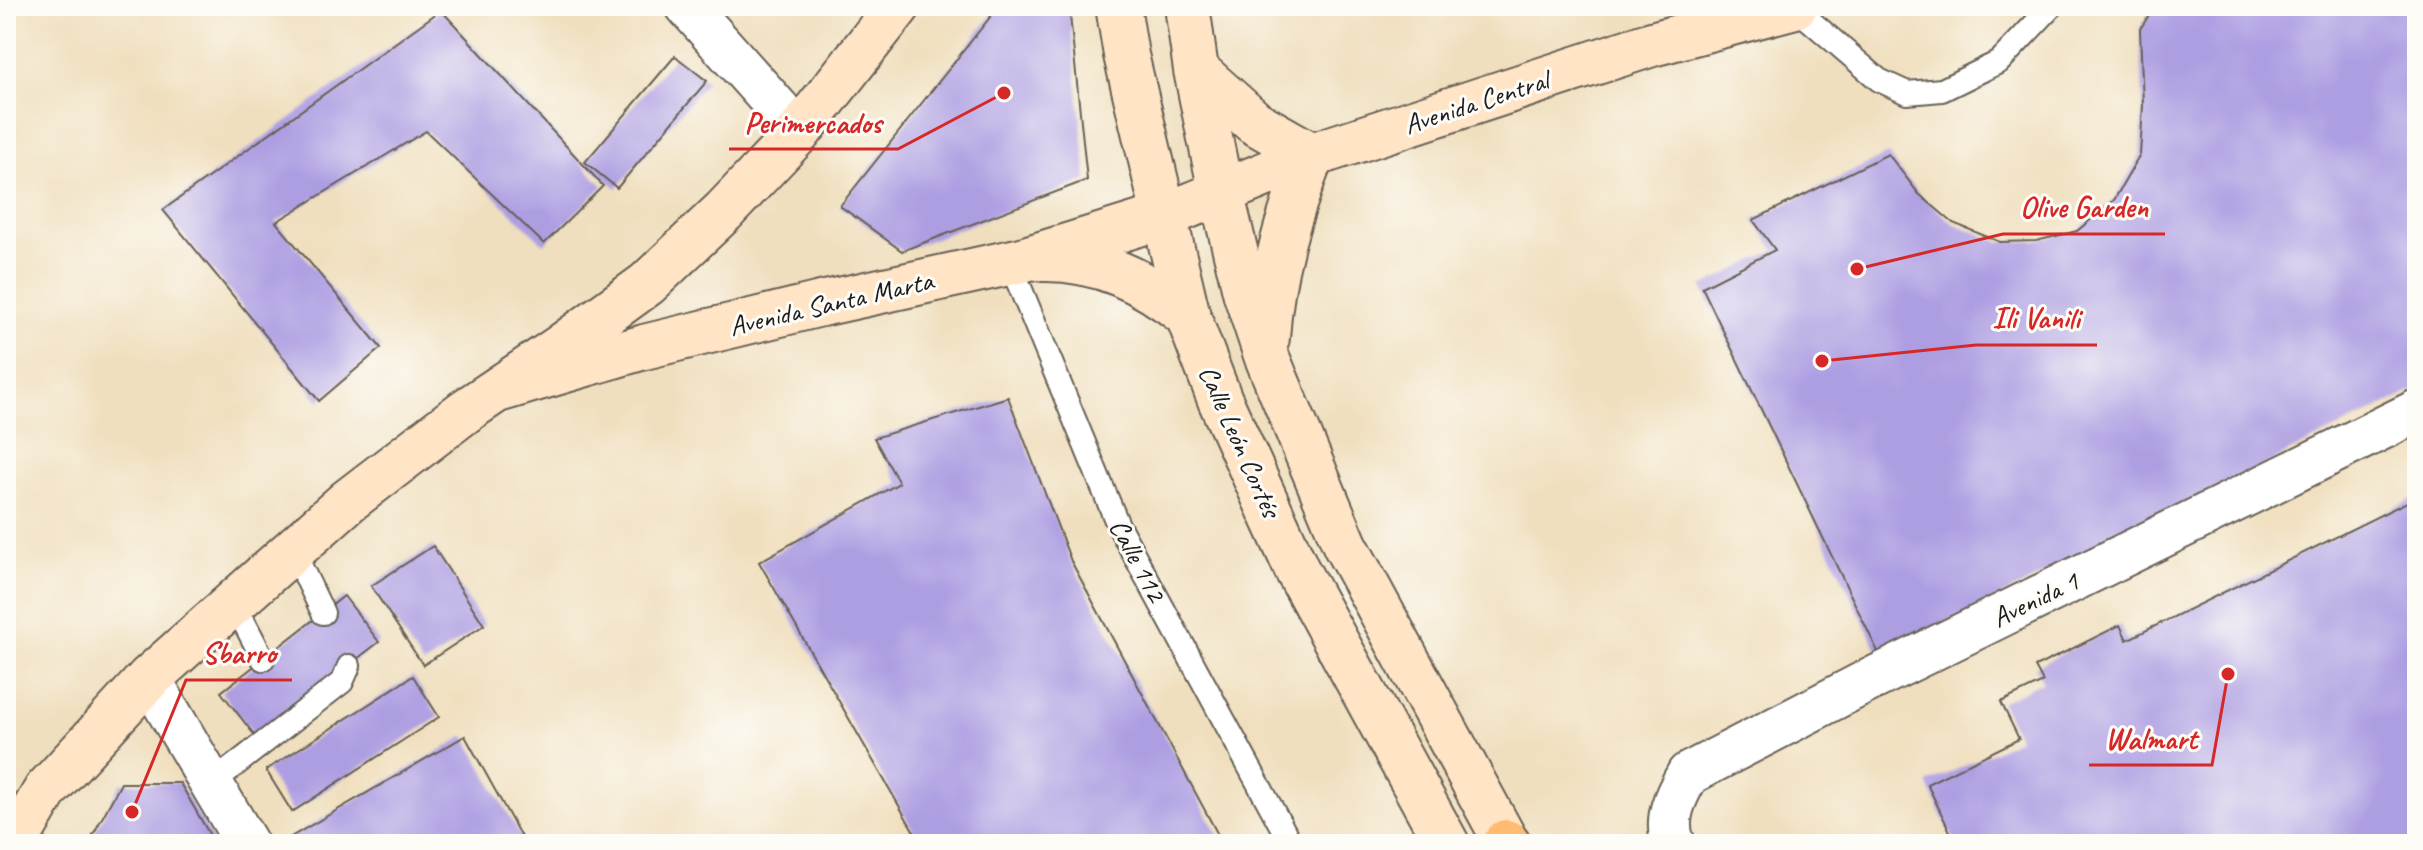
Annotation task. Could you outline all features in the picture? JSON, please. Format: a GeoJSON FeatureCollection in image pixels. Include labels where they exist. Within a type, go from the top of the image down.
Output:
{"type":"FeatureCollection","features":[{"type":"Feature","properties":{"kind":"main road","name":"Avenida Santa Marta"},"geometry":{"type":"LineString","coordinates":[[14,844],[46,790],[149,678],[348,501],[464,412],[647,284],[724,211],[799,132],[898,6]]}},
{"type":"Feature","properties":{"kind":"main road","name":"Calle León Cortés"},"geometry":{"type":"LineString","coordinates":[[1118,6],[1126,55],[1188,316],[1220,400],[1297,570],[1447,844]]}},
{"type":"Feature","properties":{"kind":"main road","name":"Calle León Cortés"},"geometry":{"type":"LineString","coordinates":[[1187,6],[1196,70],[1221,192],[1246,295],[1266,355],[1345,545],[1507,843]]}},
{"type":"Feature","properties":{"kind":"main road","name":"Avenida Central"},"geometry":{"type":"LineString","coordinates":[[1164,216],[1312,155],[1652,44],[1794,6]]}},
{"type":"Feature","properties":{"kind":"main road"},"geometry":{"type":"LineString","coordinates":[[1196,70],[1254,122],[1312,155],[1278,253],[1269,304],[1266,355]]}},
{"type":"Feature","properties":{"kind":"main road","name":"Avenida Santa Marta"},"geometry":{"type":"LineString","coordinates":[[498,390],[644,347],[1016,261],[1164,216]]}},
{"type":"Feature","properties":{"kind":"main road"},"geometry":{"type":"LineString","coordinates":[[1016,261],[1058,259],[1094,264],[1129,276],[1160,293],[1188,316]]}},
{"type":"Feature","properties":{"kind":"street"},"geometry":{"type":"LineString","coordinates":[[687,6],[799,132]]}},
{"type":"Feature","properties":{"kind":"street","name":"Avenida 1"},"geometry":{"type":"LineString","coordinates":[[1673,825],[1688,774],[1875,678],[2417,411]]}},
{"type":"Feature","properties":{"kind":"street"},"geometry":{"type":"LineString","coordinates":[[149,678],[247,844]]}},
{"type":"Feature","properties":{"kind":"lane"},"geometry":{"type":"LineString","coordinates":[[1794,6],[1879,80],[1907,93],[1942,90],[1999,62],[2052,6]]}},
{"type":"Feature","properties":{"kind":"lane","name":"Calle 112"},"geometry":{"type":"LineString","coordinates":[[1016,261],[1118,525],[1291,844]]}},
{"type":"Feature","properties":{"kind":"lane"},"geometry":{"type":"LineString","coordinates":[[293,550],[323,613]]}},
{"type":"Feature","properties":{"kind":"lane"},"geometry":{"type":"LineString","coordinates":[[234,603],[263,659]]}},
{"type":"Feature","properties":{"kind":"lane"},"geometry":{"type":"LineString","coordinates":[[212,783],[290,717],[342,682],[349,666]]}},
{"type":"Feature","properties":{"kind":"building"},"geometry":{"type":"Polygon","coordinates":[[[999,6],[1069,6],[1087,180],[902,251],[840,206],[999,6]]]}},
{"type":"Feature","properties":{"kind":"building"},"geometry":{"type":"Polygon","coordinates":[[[2155,6],[2417,6],[2417,389],[1880,656],[1702,287],[1775,250],[1753,220],[1888,154],[1919,194],[1953,223],[2000,242],[2036,241],[2077,231],[2114,200],[2140,155],[2143,105],[2140,29],[2155,6]]]}},
{"type":"Feature","properties":{"kind":"building"},"geometry":{"type":"Polygon","coordinates":[[[441,10],[603,186],[544,244],[426,131],[276,222],[381,348],[319,401],[163,210],[441,10]]]}},
{"type":"Feature","properties":{"kind":"building"},"geometry":{"type":"Polygon","coordinates":[[[675,56],[707,81],[617,188],[585,162],[675,56]]]}},
{"type":"Feature","properties":{"kind":"building"},"geometry":{"type":"Polygon","coordinates":[[[1008,397],[1071,561],[1223,844],[921,844],[759,562],[899,483],[874,438],[1008,397]]]}},
{"type":"Feature","properties":{"kind":"building"},"geometry":{"type":"Polygon","coordinates":[[[2417,497],[2417,844],[1956,844],[1927,784],[2019,739],[2001,702],[2043,682],[2035,667],[2120,625],[2127,640],[2417,497]]]}},
{"type":"Feature","properties":{"kind":"building"},"geometry":{"type":"Polygon","coordinates":[[[433,546],[484,625],[423,665],[371,586],[433,546]]]}},
{"type":"Feature","properties":{"kind":"building"},"geometry":{"type":"Polygon","coordinates":[[[344,596],[379,642],[256,737],[221,692],[344,596]]]}},
{"type":"Feature","properties":{"kind":"building"},"geometry":{"type":"Polygon","coordinates":[[[413,676],[439,717],[292,812],[266,770],[413,676]]]}},
{"type":"Feature","properties":{"kind":"building"},"geometry":{"type":"Polygon","coordinates":[[[465,736],[525,844],[285,844],[284,841],[465,736]]]}},
{"type":"Feature","properties":{"kind":"building"},"geometry":{"type":"Polygon","coordinates":[[[121,783],[180,783],[215,844],[88,844],[121,783]]]}},
{"type":"Feature","properties":{"kind":"place","name":"Perimercados"},"geometry":{"type":"Point","coordinates":[1004,93]}},
{"type":"Feature","properties":{"kind":"place","name":"Olive Garden"},"geometry":{"type":"Point","coordinates":[1857,269]}},
{"type":"Feature","properties":{"kind":"place","name":"Ili Vanili"},"geometry":{"type":"Point","coordinates":[1822,361]}},
{"type":"Feature","properties":{"kind":"place","name":"Walmart"},"geometry":{"type":"Point","coordinates":[2228,674]}},
{"type":"Feature","properties":{"kind":"place","name":"Sbarro"},"geometry":{"type":"Point","coordinates":[132,812]}}]}
